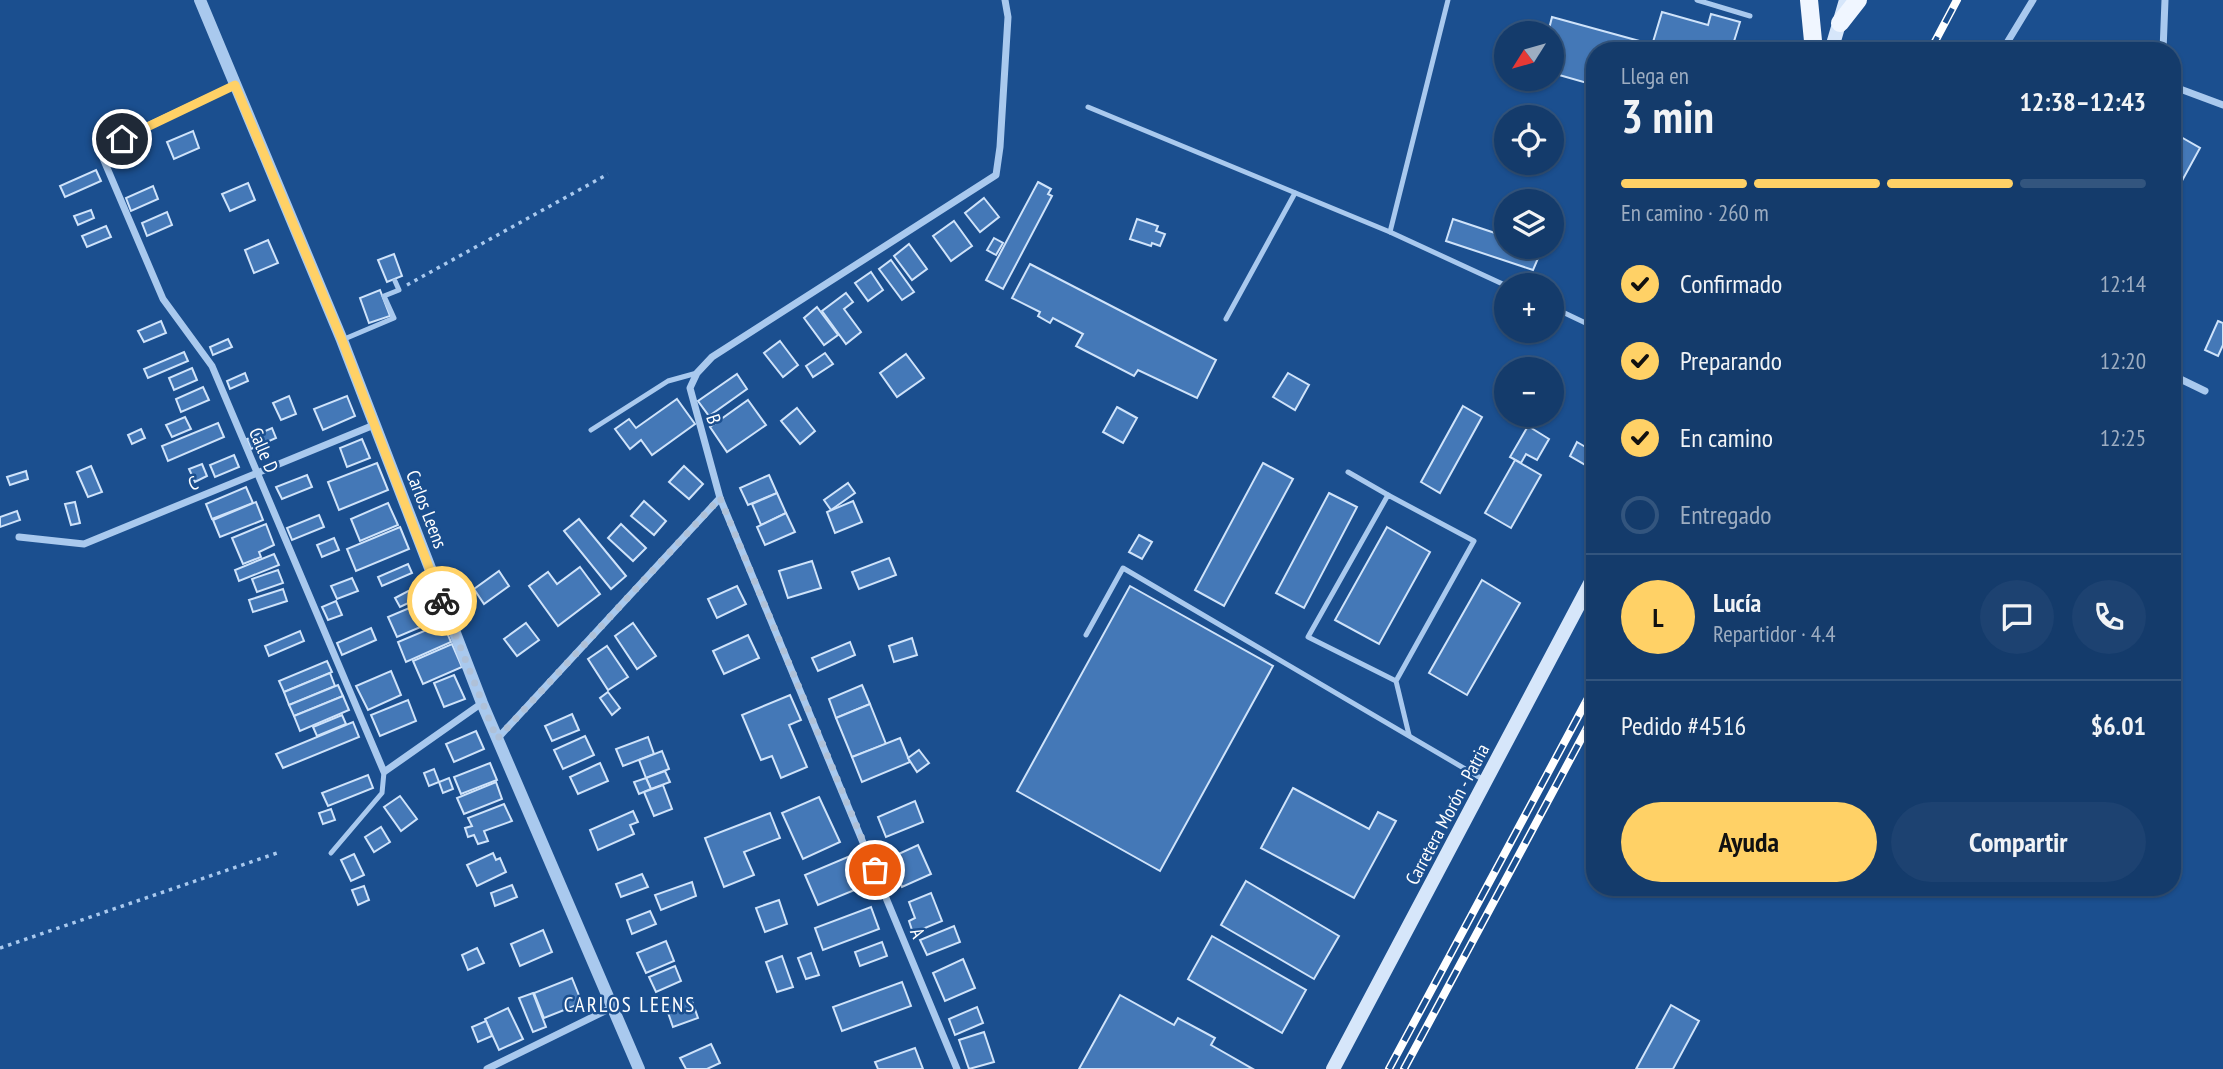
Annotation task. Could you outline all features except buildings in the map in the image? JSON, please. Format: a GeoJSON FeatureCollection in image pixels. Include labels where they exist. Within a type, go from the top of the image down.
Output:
{"type":"FeatureCollection","features":[{"type":"Feature","properties":{"kind":"main road"},"geometry":{"type":"LineString","coordinates":[[1809,0],[1813,42]]}},
{"type":"Feature","properties":{"kind":"main road"},"geometry":{"type":"LineString","coordinates":[[1834,42],[1846,0]]}},
{"type":"Feature","properties":{"kind":"main road"},"geometry":{"type":"LineString","coordinates":[[1840,23],[1858,0]]}},
{"type":"Feature","properties":{"kind":"main road","name":"Carretera Morón - Patria"},"geometry":{"type":"LineString","coordinates":[[1333,1069],[1586,591]]}},
{"type":"Feature","properties":{"kind":"street","name":"Carlos Leens"},"geometry":{"type":"LineString","coordinates":[[200,0],[342,340],[482,704],[639,1069]]}},
{"type":"Feature","properties":{"kind":"street"},"geometry":{"type":"LineString","coordinates":[[697,373],[712,357],[992,180],[998,168],[1000,147],[1008,18],[1005,0]]}},
{"type":"Feature","properties":{"kind":"street"},"geometry":{"type":"LineString","coordinates":[[2008,42],[2033,0]]}},
{"type":"Feature","properties":{"kind":"street"},"geometry":{"type":"LineString","coordinates":[[2163,42],[2165,0]]}},
{"type":"Feature","properties":{"kind":"street","name":"Calle D"},"geometry":{"type":"LineString","coordinates":[[235,85],[99,149],[163,299],[212,366],[384,772]]}},
{"type":"Feature","properties":{"kind":"street"},"geometry":{"type":"LineString","coordinates":[[2181,89],[2223,105]]}},
{"type":"Feature","properties":{"kind":"street","name":"B"},"geometry":{"type":"LineString","coordinates":[[697,373],[690,388],[720,498]]}},
{"type":"Feature","properties":{"kind":"street"},"geometry":{"type":"LineString","coordinates":[[2181,379],[2205,391]]}},
{"type":"Feature","properties":{"kind":"street","name":"C"},"geometry":{"type":"LineString","coordinates":[[19,537],[84,544],[374,425]]}},
{"type":"Feature","properties":{"kind":"street"},"geometry":{"type":"LineString","coordinates":[[497,739],[720,498]]}},
{"type":"Feature","properties":{"kind":"street","name":"A"},"geometry":{"type":"LineString","coordinates":[[720,498],[957,1069]]}},
{"type":"Feature","properties":{"kind":"street"},"geometry":{"type":"LineString","coordinates":[[384,772],[482,704]]}},
{"type":"Feature","properties":{"kind":"street"},"geometry":{"type":"LineString","coordinates":[[487,1069],[612,1007]]}},
{"type":"Feature","properties":{"kind":"lane"},"geometry":{"type":"LineString","coordinates":[[1390,232],[1448,0]]}},
{"type":"Feature","properties":{"kind":"lane"},"geometry":{"type":"LineString","coordinates":[[1697,0],[1750,16]]}},
{"type":"Feature","properties":{"kind":"lane"},"geometry":{"type":"LineString","coordinates":[[1088,107],[1390,232],[1494,280]]}},
{"type":"Feature","properties":{"kind":"lane"},"geometry":{"type":"LineString","coordinates":[[1226,319],[1295,193]]}},
{"type":"Feature","properties":{"kind":"lane"},"geometry":{"type":"LineString","coordinates":[[342,340],[394,318],[384,296],[399,290],[395,281]]}},
{"type":"Feature","properties":{"kind":"lane"},"geometry":{"type":"LineString","coordinates":[[1564,313],[1586,323]]}},
{"type":"Feature","properties":{"kind":"lane"},"geometry":{"type":"LineString","coordinates":[[591,430],[668,381],[697,373]]}},
{"type":"Feature","properties":{"kind":"lane"},"geometry":{"type":"LineString","coordinates":[[1348,472],[1474,541],[1396,681],[1409,735]]}},
{"type":"Feature","properties":{"kind":"lane"},"geometry":{"type":"LineString","coordinates":[[1388,495],[1308,637],[1396,681]]}},
{"type":"Feature","properties":{"kind":"lane"},"geometry":{"type":"LineString","coordinates":[[1086,635],[1123,568],[1486,782]]}},
{"type":"Feature","properties":{"kind":"lane"},"geometry":{"type":"LineString","coordinates":[[331,853],[382,793],[384,772]]}},
{"type":"Feature","properties":{"kind":"path"},"geometry":{"type":"LineString","coordinates":[[399,290],[608,174]]}},
{"type":"Feature","properties":{"kind":"path"},"geometry":{"type":"LineString","coordinates":[[0,948],[280,852]]}},
{"type":"Feature","properties":{"kind":"railway"},"geometry":{"type":"LineString","coordinates":[[1935,42],[1957,0]]}},
{"type":"Feature","properties":{"kind":"railway"},"geometry":{"type":"LineString","coordinates":[[1389,1069],[1586,702]]}},
{"type":"Feature","properties":{"kind":"railway"},"geometry":{"type":"LineString","coordinates":[[1404,1069],[1586,730]]}},
{"type":"Feature","properties":{"kind":"way so far"},"geometry":{"type":"LineString","coordinates":[[442,601],[497,739],[720,498],[875,870]]}},
{"type":"Feature","properties":{"kind":"district","name":"CARLOS LEENS"},"geometry":{"type":"Point","coordinates":[630,1005]}},
{"type":"Feature","properties":{"kind":"route"},"geometry":{"type":"LineString","coordinates":[[122,139],[235,85],[342,340],[442,601]]}}]}
